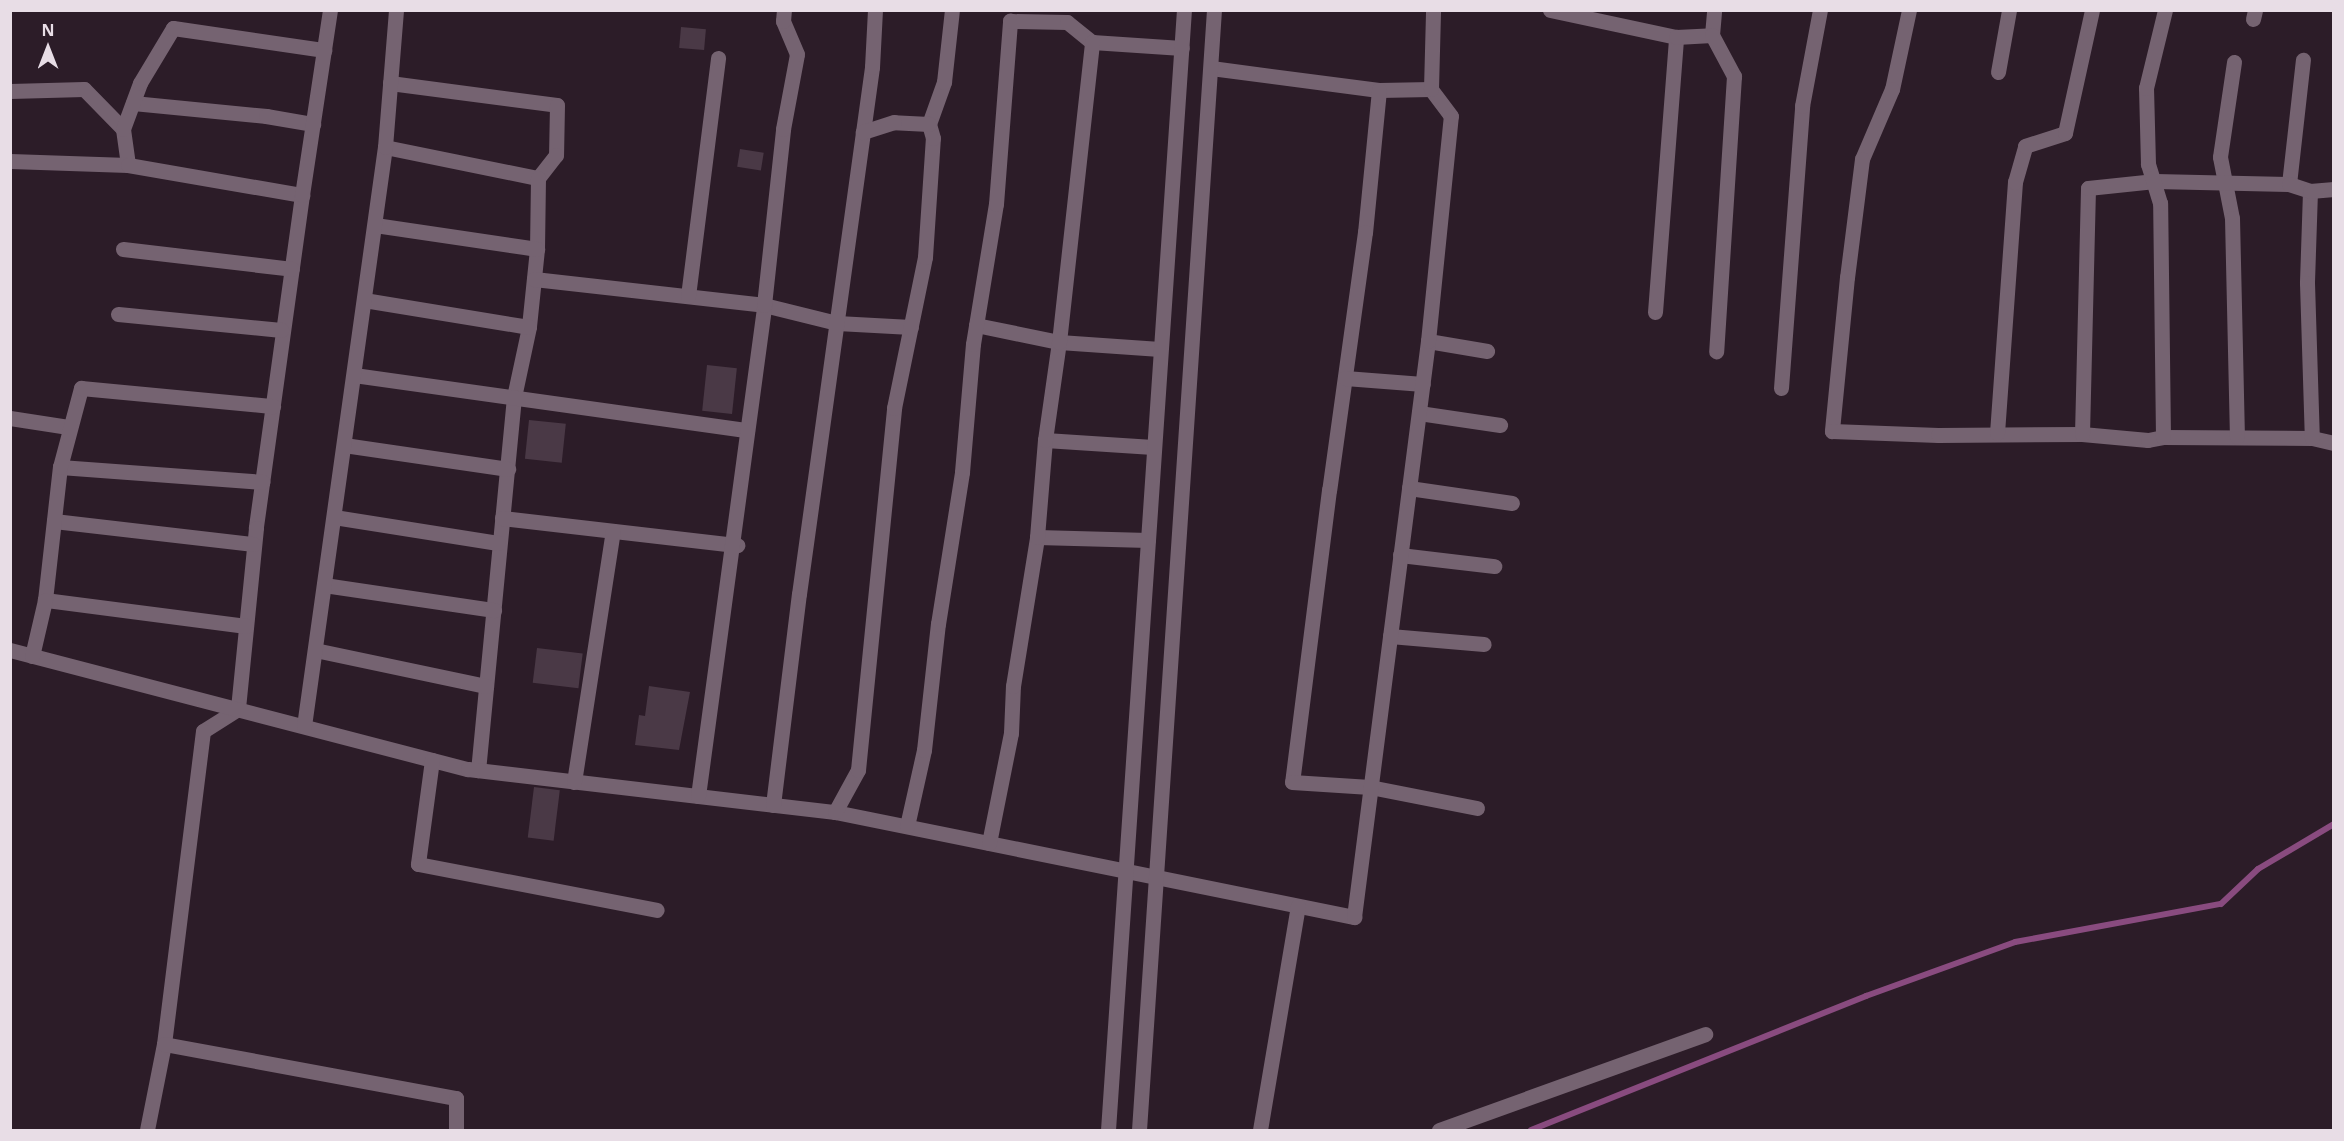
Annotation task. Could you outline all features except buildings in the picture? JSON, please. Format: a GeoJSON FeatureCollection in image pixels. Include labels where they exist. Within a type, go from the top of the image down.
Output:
{"type":"FeatureCollection","features":[{"type":"Feature","properties":{"kind":"street"},"geometry":{"type":"LineString","coordinates":[[238,709],[254,544],[281,330],[330,10]]}},
{"type":"Feature","properties":{"kind":"street"},"geometry":{"type":"LineString","coordinates":[[304,726],[375,225],[385,147],[396,10]]}},
{"type":"Feature","properties":{"kind":"street"},"geometry":{"type":"LineString","coordinates":[[698,796],[734,545],[783,129],[797,54],[783,21],[784,10]]}},
{"type":"Feature","properties":{"kind":"street"},"geometry":{"type":"LineString","coordinates":[[773,805],[872,67],[875,10]]}},
{"type":"Feature","properties":{"kind":"street"},"geometry":{"type":"LineString","coordinates":[[835,812],[858,770],[894,408],[925,257],[933,138],[929,124],[944,82],[952,10]]}},
{"type":"Feature","properties":{"kind":"street"},"geometry":{"type":"LineString","coordinates":[[1108,1131],[1148,540],[1152,447],[1184,10]]}},
{"type":"Feature","properties":{"kind":"street"},"geometry":{"type":"LineString","coordinates":[[1139,1131],[1214,10]]}},
{"type":"Feature","properties":{"kind":"street"},"geometry":{"type":"LineString","coordinates":[[10,650],[478,770],[835,812],[1354,917],[1423,384],[1451,116],[1431,89],[1433,10]]}},
{"type":"Feature","properties":{"kind":"street"},"geometry":{"type":"LineString","coordinates":[[1550,10],[1676,37],[1712,35]]}},
{"type":"Feature","properties":{"kind":"street"},"geometry":{"type":"LineString","coordinates":[[1714,10],[1712,35],[1734,76],[1716,351]]}},
{"type":"Feature","properties":{"kind":"street"},"geometry":{"type":"LineString","coordinates":[[1781,388],[1802,106],[1820,10]]}},
{"type":"Feature","properties":{"kind":"street"},"geometry":{"type":"LineString","coordinates":[[1909,10],[1892,89],[1862,159],[1847,278],[1832,431],[1938,435],[2082,434],[2148,440],[2163,437],[2312,438],[2334,443]]}},
{"type":"Feature","properties":{"kind":"street"},"geometry":{"type":"LineString","coordinates":[[1998,72],[2009,10]]}},
{"type":"Feature","properties":{"kind":"street"},"geometry":{"type":"LineString","coordinates":[[1997,433],[2015,182],[2025,146],[2065,134],[2092,10]]}},
{"type":"Feature","properties":{"kind":"street"},"geometry":{"type":"LineString","coordinates":[[2163,437],[2160,203],[2148,164],[2146,88],[2165,10]]}},
{"type":"Feature","properties":{"kind":"street"},"geometry":{"type":"LineString","coordinates":[[907,826],[924,750],[938,624],[962,472],[976,325],[996,204],[1010,21],[1067,16],[1092,42],[1182,48]]}},
{"type":"Feature","properties":{"kind":"street"},"geometry":{"type":"LineString","coordinates":[[128,165],[123,129],[140,83],[173,28],[324,50]]}},
{"type":"Feature","properties":{"kind":"street"},"geometry":{"type":"LineString","coordinates":[[1655,312],[1676,37]]}},
{"type":"Feature","properties":{"kind":"street"},"geometry":{"type":"LineString","coordinates":[[989,843],[1011,734],[1013,686],[1037,537],[1045,440],[1059,342],[1092,42]]}},
{"type":"Feature","properties":{"kind":"street"},"geometry":{"type":"LineString","coordinates":[[688,296],[718,58]]}},
{"type":"Feature","properties":{"kind":"street"},"geometry":{"type":"LineString","coordinates":[[2289,184],[2303,60]]}},
{"type":"Feature","properties":{"kind":"street"},"geometry":{"type":"LineString","coordinates":[[2234,62],[2220,157],[2232,218],[2237,437]]}},
{"type":"Feature","properties":{"kind":"street"},"geometry":{"type":"LineString","coordinates":[[1211,68],[1379,90],[1431,89]]}},
{"type":"Feature","properties":{"kind":"street"},"geometry":{"type":"LineString","coordinates":[[390,83],[557,105],[556,155],[538,178],[537,249],[534,279],[529,327],[514,397],[508,469],[498,543],[494,610],[478,770]]}},
{"type":"Feature","properties":{"kind":"street"},"geometry":{"type":"LineString","coordinates":[[10,91],[84,89],[123,129]]}},
{"type":"Feature","properties":{"kind":"street"},"geometry":{"type":"LineString","coordinates":[[1379,90],[1365,232],[1292,782],[1370,787],[1477,808]]}},
{"type":"Feature","properties":{"kind":"street"},"geometry":{"type":"LineString","coordinates":[[133,103],[266,116],[313,124]]}},
{"type":"Feature","properties":{"kind":"street"},"geometry":{"type":"LineString","coordinates":[[863,132],[894,122],[929,124]]}},
{"type":"Feature","properties":{"kind":"street"},"geometry":{"type":"LineString","coordinates":[[385,147],[538,178]]}},
{"type":"Feature","properties":{"kind":"street"},"geometry":{"type":"LineString","coordinates":[[10,161],[128,165],[302,195]]}},
{"type":"Feature","properties":{"kind":"street"},"geometry":{"type":"LineString","coordinates":[[2082,434],[2088,188],[2155,181],[2289,184],[2310,191],[2334,189]]}},
{"type":"Feature","properties":{"kind":"street"},"geometry":{"type":"LineString","coordinates":[[2310,191],[2307,283],[2312,438]]}},
{"type":"Feature","properties":{"kind":"street"},"geometry":{"type":"LineString","coordinates":[[375,225],[537,249]]}},
{"type":"Feature","properties":{"kind":"street"},"geometry":{"type":"LineString","coordinates":[[123,249],[292,269]]}},
{"type":"Feature","properties":{"kind":"street"},"geometry":{"type":"LineString","coordinates":[[534,279],[764,304],[837,323],[911,327]]}},
{"type":"Feature","properties":{"kind":"street"},"geometry":{"type":"LineString","coordinates":[[364,300],[529,327]]}},
{"type":"Feature","properties":{"kind":"street"},"geometry":{"type":"LineString","coordinates":[[118,314],[281,330]]}},
{"type":"Feature","properties":{"kind":"street"},"geometry":{"type":"LineString","coordinates":[[976,325],[1059,342],[1160,349]]}},
{"type":"Feature","properties":{"kind":"street"},"geometry":{"type":"LineString","coordinates":[[1428,341],[1487,351]]}},
{"type":"Feature","properties":{"kind":"street"},"geometry":{"type":"LineString","coordinates":[[354,375],[747,430]]}},
{"type":"Feature","properties":{"kind":"street"},"geometry":{"type":"LineString","coordinates":[[1345,378],[1423,384]]}},
{"type":"Feature","properties":{"kind":"street"},"geometry":{"type":"LineString","coordinates":[[32,656],[45,600],[60,467],[68,427],[81,388],[273,405]]}},
{"type":"Feature","properties":{"kind":"street"},"geometry":{"type":"LineString","coordinates":[[1419,413],[1500,425]]}},
{"type":"Feature","properties":{"kind":"street"},"geometry":{"type":"LineString","coordinates":[[10,418],[68,427]]}},
{"type":"Feature","properties":{"kind":"street"},"geometry":{"type":"LineString","coordinates":[[1045,440],[1152,447]]}},
{"type":"Feature","properties":{"kind":"street"},"geometry":{"type":"LineString","coordinates":[[344,446],[508,469]]}},
{"type":"Feature","properties":{"kind":"street"},"geometry":{"type":"LineString","coordinates":[[60,467],[262,482]]}},
{"type":"Feature","properties":{"kind":"street"},"geometry":{"type":"LineString","coordinates":[[1409,488],[1512,503]]}},
{"type":"Feature","properties":{"kind":"street"},"geometry":{"type":"LineString","coordinates":[[334,517],[498,543]]}},
{"type":"Feature","properties":{"kind":"street"},"geometry":{"type":"LineString","coordinates":[[502,518],[734,545]]}},
{"type":"Feature","properties":{"kind":"street"},"geometry":{"type":"LineString","coordinates":[[54,521],[254,544]]}},
{"type":"Feature","properties":{"kind":"street"},"geometry":{"type":"LineString","coordinates":[[574,782],[613,531]]}},
{"type":"Feature","properties":{"kind":"street"},"geometry":{"type":"LineString","coordinates":[[1037,537],[1148,540]]}},
{"type":"Feature","properties":{"kind":"street"},"geometry":{"type":"LineString","coordinates":[[1400,555],[1494,566]]}},
{"type":"Feature","properties":{"kind":"street"},"geometry":{"type":"LineString","coordinates":[[324,585],[494,610]]}},
{"type":"Feature","properties":{"kind":"street"},"geometry":{"type":"LineString","coordinates":[[45,600],[246,626]]}},
{"type":"Feature","properties":{"kind":"street"},"geometry":{"type":"LineString","coordinates":[[1390,636],[1484,644]]}},
{"type":"Feature","properties":{"kind":"street"},"geometry":{"type":"LineString","coordinates":[[315,650],[486,686]]}},
{"type":"Feature","properties":{"kind":"street"},"geometry":{"type":"LineString","coordinates":[[147,1131],[164,1044],[203,731],[238,709]]}},
{"type":"Feature","properties":{"kind":"street"},"geometry":{"type":"LineString","coordinates":[[432,760],[418,864],[657,910]]}},
{"type":"Feature","properties":{"kind":"street"},"geometry":{"type":"LineString","coordinates":[[1260,1131],[1298,906]]}},
{"type":"Feature","properties":{"kind":"street"},"geometry":{"type":"LineString","coordinates":[[1439,1131],[1705,1034]]}},
{"type":"Feature","properties":{"kind":"street"},"geometry":{"type":"LineString","coordinates":[[164,1044],[456,1098],[456,1131]]}},
{"type":"Feature","properties":{"kind":"waterway"},"geometry":{"type":"LineString","coordinates":[[1531,1130],[1866,996],[2015,942],[2221,904],[2258,869],[2334,824]]}}]}
